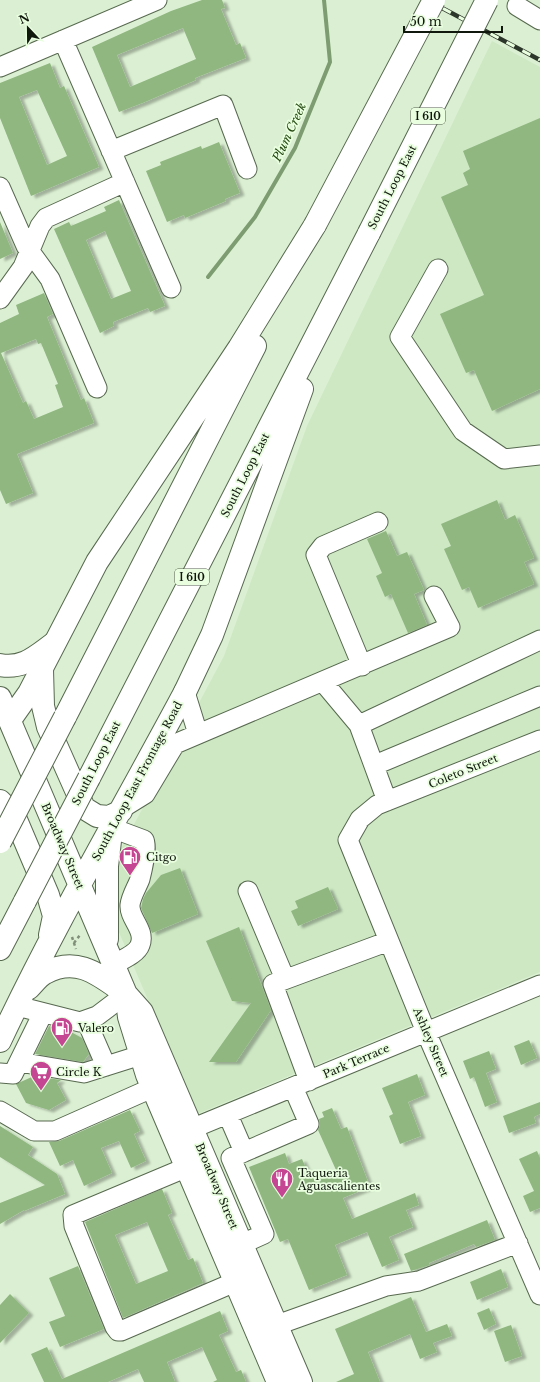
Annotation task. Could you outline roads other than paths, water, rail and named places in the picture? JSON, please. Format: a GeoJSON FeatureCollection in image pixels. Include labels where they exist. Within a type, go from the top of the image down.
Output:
{"type":"FeatureCollection","features":[{"type":"Feature","properties":{"kind":"main road"},"geometry":{"type":"LineString","coordinates":[[0,842],[65,717],[245,351],[315,225],[434,0]]}},
{"type":"Feature","properties":{"kind":"main road","name":"South Loop East"},"geometry":{"type":"LineString","coordinates":[[0,949],[300,379],[369,233],[487,0]]}},
{"type":"Feature","properties":{"kind":"main road"},"geometry":{"type":"LineString","coordinates":[[5,724],[30,693],[97,562],[245,351]]}},
{"type":"Feature","properties":{"kind":"main road","name":"South Loop East Frontage Road"},"geometry":{"type":"LineString","coordinates":[[0,1041],[19,1000],[79,886],[185,692],[212,635],[300,379]]}},
{"type":"Feature","properties":{"kind":"main road"},"geometry":{"type":"LineString","coordinates":[[0,665],[16,667],[33,658],[56,642]]}},
{"type":"Feature","properties":{"kind":"main road"},"geometry":{"type":"LineString","coordinates":[[42,669],[43,706],[48,727],[84,808],[97,816],[109,817],[119,815],[106,866],[106,910],[110,957]]}},
{"type":"Feature","properties":{"kind":"main road","name":"Broadway Street"},"geometry":{"type":"LineString","coordinates":[[0,698],[5,724],[79,886],[126,994],[129,1017],[152,1088],[278,1382]]}},
{"type":"Feature","properties":{"kind":"main road"},"geometry":{"type":"LineString","coordinates":[[0,802],[14,815],[48,895],[54,916],[46,949]]}},
{"type":"Feature","properties":{"kind":"main road"},"geometry":{"type":"LineString","coordinates":[[19,1000],[45,973],[64,967],[80,966],[90,969],[126,994]]}},
{"type":"Feature","properties":{"kind":"main road","name":"Broadway Street"},"geometry":{"type":"LineString","coordinates":[[126,994],[142,1012],[301,1382]]}},
{"type":"Feature","properties":{"kind":"street"},"geometry":{"type":"LineString","coordinates":[[0,67],[157,0]]}},
{"type":"Feature","properties":{"kind":"street"},"geometry":{"type":"LineString","coordinates":[[517,6],[540,20]]}},
{"type":"Feature","properties":{"kind":"street"},"geometry":{"type":"LineString","coordinates":[[63,40],[171,288]]}},
{"type":"Feature","properties":{"kind":"street"},"geometry":{"type":"LineString","coordinates":[[112,151],[223,105],[247,168]]}},
{"type":"Feature","properties":{"kind":"street"},"geometry":{"type":"LineString","coordinates":[[0,299],[23,267],[40,226],[46,218],[125,182]]}},
{"type":"Feature","properties":{"kind":"street"},"geometry":{"type":"LineString","coordinates":[[0,187],[26,246],[50,279],[98,388]]}},
{"type":"Feature","properties":{"kind":"street"},"geometry":{"type":"LineString","coordinates":[[438,269],[400,337],[463,431],[504,459],[540,455]]}},
{"type":"Feature","properties":{"kind":"street"},"geometry":{"type":"LineString","coordinates":[[362,666],[316,555],[323,546],[378,522]]}},
{"type":"Feature","properties":{"kind":"street"},"geometry":{"type":"LineString","coordinates":[[110,957],[135,951],[140,946],[142,937],[131,911],[130,904],[140,879],[146,843],[144,840],[123,831],[119,815],[145,794],[175,744],[362,666],[450,627],[434,596]]}},
{"type":"Feature","properties":{"kind":"street"},"geometry":{"type":"LineString","coordinates":[[359,725],[540,640]]}},
{"type":"Feature","properties":{"kind":"street"},"geometry":{"type":"LineString","coordinates":[[323,682],[359,725],[387,801]]}},
{"type":"Feature","properties":{"kind":"street"},"geometry":{"type":"LineString","coordinates":[[185,692],[198,734]]}},
{"type":"Feature","properties":{"kind":"street"},"geometry":{"type":"LineString","coordinates":[[375,765],[540,696]]}},
{"type":"Feature","properties":{"kind":"street","name":"Coleto Street"},"geometry":{"type":"LineString","coordinates":[[387,801],[540,740]]}},
{"type":"Feature","properties":{"kind":"street","name":"Ashley Street"},"geometry":{"type":"LineString","coordinates":[[387,801],[377,805],[360,819],[348,840],[426,1032],[540,1295]]}},
{"type":"Feature","properties":{"kind":"street"},"geometry":{"type":"LineString","coordinates":[[248,891],[285,979]]}},
{"type":"Feature","properties":{"kind":"street"},"geometry":{"type":"LineString","coordinates":[[106,910],[130,904]]}},
{"type":"Feature","properties":{"kind":"street"},"geometry":{"type":"LineString","coordinates":[[242,1244],[264,1234],[231,1158],[309,1124],[301,1084],[273,984],[389,941]]}},
{"type":"Feature","properties":{"kind":"street","name":"Park Terrace"},"geometry":{"type":"LineString","coordinates":[[172,1137],[540,985]]}},
{"type":"Feature","properties":{"kind":"street"},"geometry":{"type":"LineString","coordinates":[[19,1000],[43,1013],[80,1022],[97,1016],[126,994]]}},
{"type":"Feature","properties":{"kind":"street"},"geometry":{"type":"LineString","coordinates":[[0,1073],[13,1074],[43,1013]]}},
{"type":"Feature","properties":{"kind":"street"},"geometry":{"type":"LineString","coordinates":[[86,1020],[106,1066]]}},
{"type":"Feature","properties":{"kind":"street"},"geometry":{"type":"LineString","coordinates":[[19,1062],[84,1073],[141,1055]]}},
{"type":"Feature","properties":{"kind":"street"},"geometry":{"type":"LineString","coordinates":[[0,1111],[34,1131],[55,1131],[152,1088]]}},
{"type":"Feature","properties":{"kind":"street"},"geometry":{"type":"LineString","coordinates":[[228,1114],[244,1152]]}},
{"type":"Feature","properties":{"kind":"street"},"geometry":{"type":"LineString","coordinates":[[185,1168],[74,1214],[74,1226],[115,1327],[118,1331],[121,1331],[235,1282]]}},
{"type":"Feature","properties":{"kind":"street"},"geometry":{"type":"LineString","coordinates":[[277,1326],[386,1286],[419,1281],[518,1243]]}},
{"type":"Feature","properties":{"kind":"waterway","name":"Plum Creek"},"geometry":{"type":"LineString","coordinates":[[208,277],[255,217],[295,148],[330,62],[324,0]]}},
{"type":"Feature","properties":{"kind":"railway"},"geometry":{"type":"LineString","coordinates":[[427,0],[540,60]]}},
{"type":"Feature","properties":{"kind":"place","name":"Citgo"},"geometry":{"type":"Point","coordinates":[130,876]}},
{"type":"Feature","properties":{"kind":"place","name":"Valero"},"geometry":{"type":"Point","coordinates":[62,1048]}},
{"type":"Feature","properties":{"kind":"place","name":"Circle K"},"geometry":{"type":"Point","coordinates":[41,1092]}},
{"type":"Feature","properties":{"kind":"place","name":"Taqueria Aguascalientes"},"geometry":{"type":"Point","coordinates":[282,1198]}}]}
